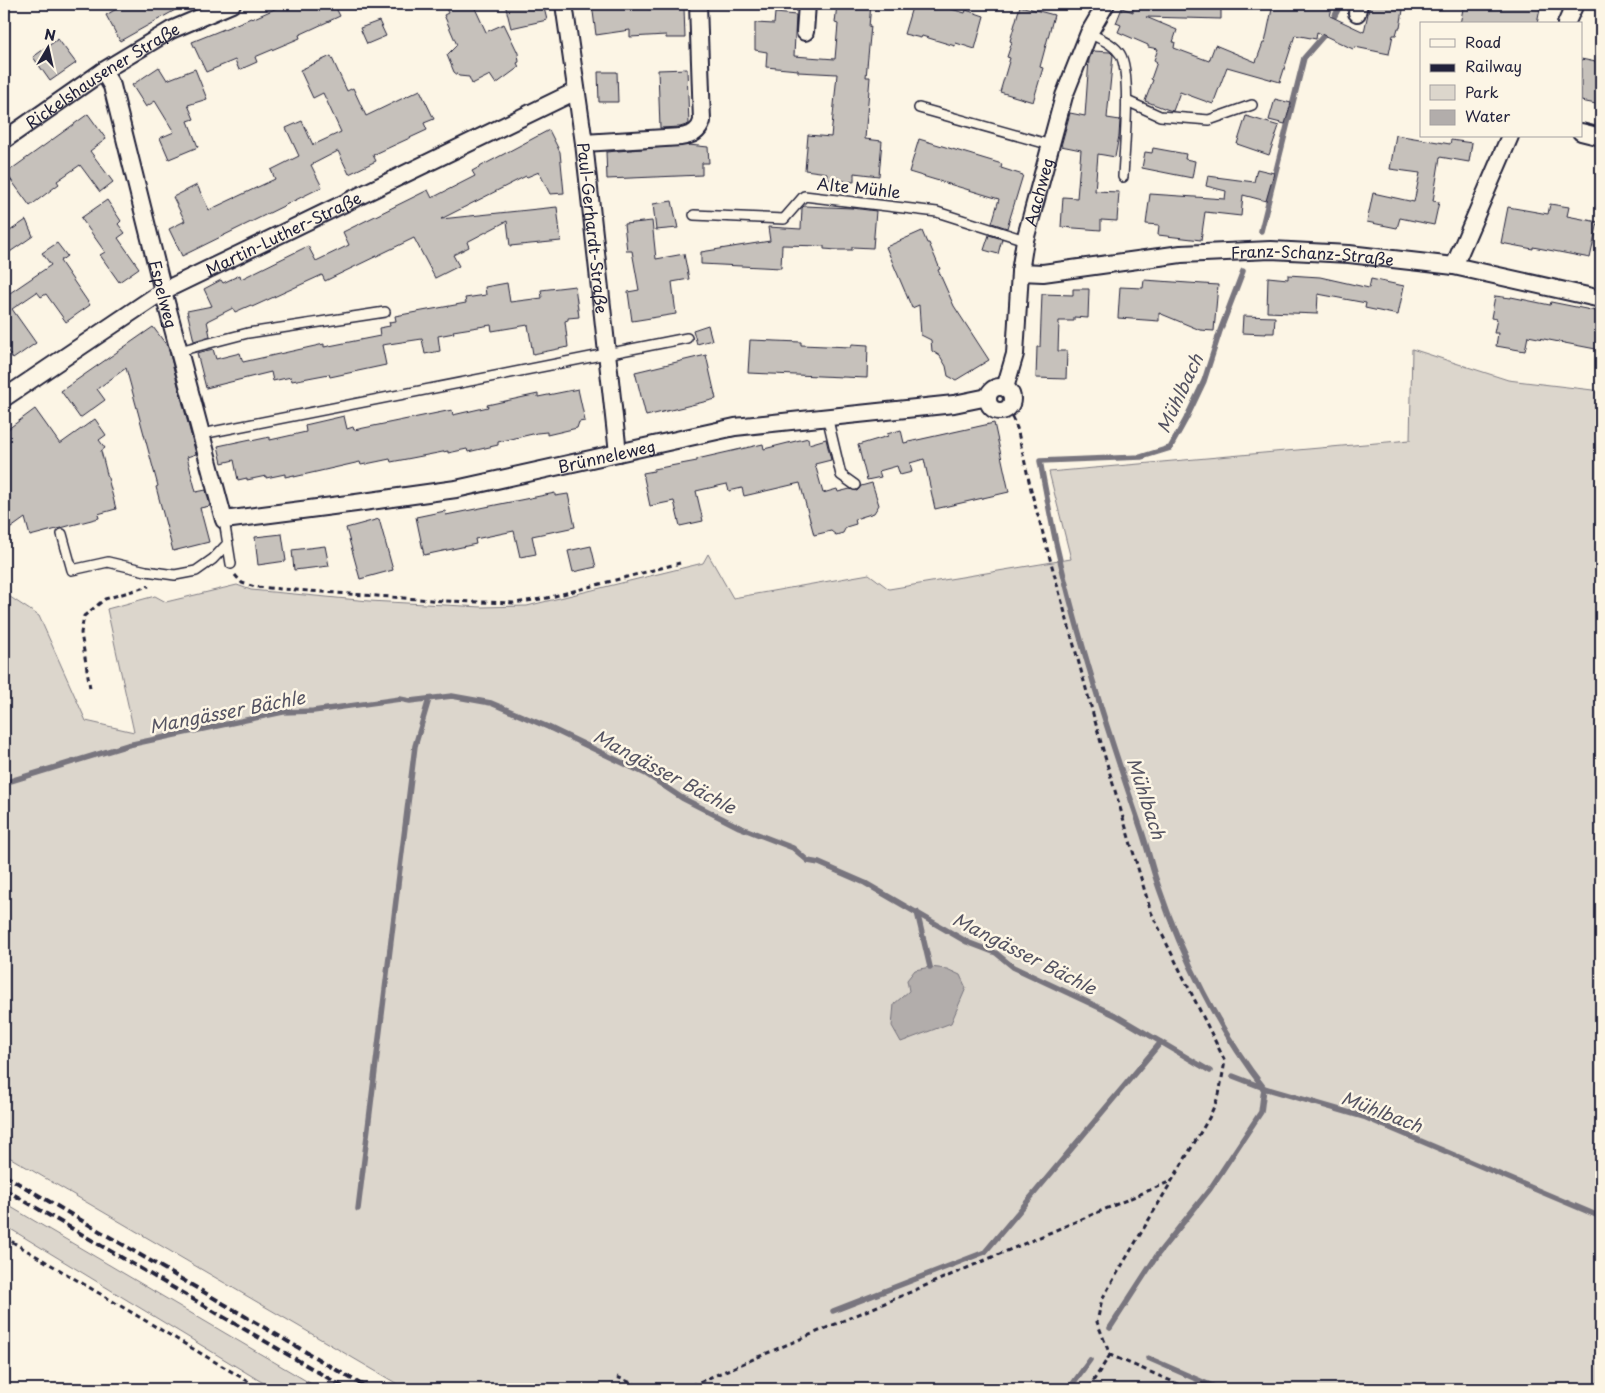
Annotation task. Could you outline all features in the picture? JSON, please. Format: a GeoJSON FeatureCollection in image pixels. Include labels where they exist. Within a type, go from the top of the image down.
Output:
{"type":"FeatureCollection","features":[{"type":"Feature","properties":{"kind":"street","name":"Rickelshausener Straße"},"geometry":{"type":"LineString","coordinates":[[4,140],[103,71],[171,30],[232,4]]}},
{"type":"Feature","properties":{"kind":"street","name":"Paul-Gerhardt-Straße"},"geometry":{"type":"LineString","coordinates":[[564,4],[584,143],[618,453]]}},
{"type":"Feature","properties":{"kind":"street"},"geometry":{"type":"LineString","coordinates":[[584,143],[681,137],[690,136],[696,132],[702,121],[698,4]]}},
{"type":"Feature","properties":{"kind":"street"},"geometry":{"type":"LineString","coordinates":[[804,32],[807,4]]}},
{"type":"Feature","properties":{"kind":"street","name":"Aachweg"},"geometry":{"type":"LineString","coordinates":[[1006,388],[1015,354],[1020,272],[1026,240],[1064,96],[1089,33],[1106,4]]}},
{"type":"Feature","properties":{"kind":"street"},"geometry":{"type":"LineString","coordinates":[[1567,22],[1576,4]]}},
{"type":"Feature","properties":{"kind":"street","name":"Espelweg"},"geometry":{"type":"LineString","coordinates":[[103,71],[112,86],[163,290],[224,520]]}},
{"type":"Feature","properties":{"kind":"street","name":"Martin-Luther-Straße"},"geometry":{"type":"LineString","coordinates":[[4,398],[163,290],[576,91]]}},
{"type":"Feature","properties":{"kind":"street"},"geometry":{"type":"LineString","coordinates":[[1582,132],[1601,136]]}},
{"type":"Feature","properties":{"kind":"street"},"geometry":{"type":"LineString","coordinates":[[1454,266],[1509,138]]}},
{"type":"Feature","properties":{"kind":"street","name":"Franz-Schanz-Straße"},"geometry":{"type":"LineString","coordinates":[[1020,272],[1042,273],[1181,254],[1271,250],[1349,254],[1454,266],[1601,299]]}},
{"type":"Feature","properties":{"kind":"street"},"geometry":{"type":"LineString","coordinates":[[998,387],[1006,388],[1012,394],[1012,402],[1008,409],[1001,412],[994,410],[989,404],[988,397],[992,390],[998,387]]}},
{"type":"Feature","properties":{"kind":"street","name":"Brünneleweg"},"geometry":{"type":"LineString","coordinates":[[224,520],[456,488],[735,427],[954,404],[988,397]]}},
{"type":"Feature","properties":{"kind":"lane"},"geometry":{"type":"LineString","coordinates":[[1089,33],[1111,44],[1121,55],[1126,70],[1127,101],[1123,177]]}},
{"type":"Feature","properties":{"kind":"lane"},"geometry":{"type":"LineString","coordinates":[[1127,101],[1160,116],[1208,120],[1252,105]]}},
{"type":"Feature","properties":{"kind":"lane"},"geometry":{"type":"LineString","coordinates":[[919,108],[1051,145]]}},
{"type":"Feature","properties":{"kind":"lane","name":"Alte Mühle"},"geometry":{"type":"LineString","coordinates":[[694,215],[784,219],[804,196],[937,212],[1026,240]]}},
{"type":"Feature","properties":{"kind":"lane"},"geometry":{"type":"LineString","coordinates":[[180,350],[248,333],[385,312]]}},
{"type":"Feature","properties":{"kind":"lane"},"geometry":{"type":"LineString","coordinates":[[202,434],[687,338]]}},
{"type":"Feature","properties":{"kind":"lane"},"geometry":{"type":"LineString","coordinates":[[827,416],[841,475],[855,485]]}},
{"type":"Feature","properties":{"kind":"lane"},"geometry":{"type":"LineString","coordinates":[[224,520],[231,564]]}},
{"type":"Feature","properties":{"kind":"lane"},"geometry":{"type":"LineString","coordinates":[[62,534],[72,570],[108,562],[146,572],[175,575],[196,571],[213,559],[228,543]]}},
{"type":"Feature","properties":{"kind":"path"},"geometry":{"type":"LineString","coordinates":[[1008,409],[1017,428],[1032,494],[1105,757],[1151,912],[1225,1061],[1220,1095],[1102,1299],[1097,1322],[1110,1355],[1190,1389]]}},
{"type":"Feature","properties":{"kind":"path"},"geometry":{"type":"LineString","coordinates":[[231,564],[234,574],[242,583],[255,587],[514,603],[547,598],[680,563]]}},
{"type":"Feature","properties":{"kind":"path"},"geometry":{"type":"LineString","coordinates":[[90,688],[81,633],[84,616],[105,599],[175,575]]}},
{"type":"Feature","properties":{"kind":"path"},"geometry":{"type":"LineString","coordinates":[[683,1389],[1172,1180]]}},
{"type":"Feature","properties":{"kind":"path"},"geometry":{"type":"LineString","coordinates":[[4,1238],[261,1389]]}},
{"type":"Feature","properties":{"kind":"path"},"geometry":{"type":"LineString","coordinates":[[1088,1389],[1110,1355]]}},
{"type":"Feature","properties":{"kind":"path"},"geometry":{"type":"LineString","coordinates":[[617,1377],[646,1389]]}},
{"type":"Feature","properties":{"kind":"green space"},"geometry":{"type":"Polygon","coordinates":[[[1412,349],[1508,380],[1601,391],[1601,1389],[406,1389],[4,1154],[4,593],[39,616],[86,721],[134,732],[107,609],[155,596],[166,602],[237,585],[251,590],[369,601],[482,607],[527,606],[703,563],[708,554],[733,598],[869,574],[889,589],[1071,559],[1049,472],[1410,440],[1412,349]]]}},
{"type":"Feature","properties":{"kind":"green space"},"geometry":{"type":"Polygon","coordinates":[[[4,1203],[320,1389],[276,1389],[260,1381],[4,1225],[4,1203]]]}},
{"type":"Feature","properties":{"kind":"water"},"geometry":{"type":"Polygon","coordinates":[[[930,967],[947,969],[960,975],[966,988],[951,1023],[901,1042],[892,1026],[894,1004],[909,991],[907,980],[915,970],[930,967]]]}},
{"type":"Feature","properties":{"kind":"building"},"geometry":{"type":"Polygon","coordinates":[[[125,4],[186,4],[120,41],[106,15],[125,4]]]}},
{"type":"Feature","properties":{"kind":"building"},"geometry":{"type":"Polygon","coordinates":[[[286,4],[334,4],[340,16],[299,35],[300,38],[255,57],[257,62],[239,70],[235,60],[206,72],[192,42],[286,4]]]}},
{"type":"Feature","properties":{"kind":"building"},"geometry":{"type":"Polygon","coordinates":[[[444,4],[473,4],[486,32],[504,24],[518,53],[519,62],[517,63],[519,67],[496,84],[490,75],[472,84],[469,77],[459,76],[454,72],[447,55],[457,45],[444,15],[448,13],[444,4]]]}},
{"type":"Feature","properties":{"kind":"building"},"geometry":{"type":"Polygon","coordinates":[[[505,4],[543,4],[547,20],[511,28],[505,4]]]}},
{"type":"Feature","properties":{"kind":"building"},"geometry":{"type":"Polygon","coordinates":[[[592,4],[617,4],[617,7],[648,7],[648,9],[684,8],[685,38],[666,38],[666,35],[630,37],[630,30],[596,35],[592,4]]]}},
{"type":"Feature","properties":{"kind":"building"},"geometry":{"type":"Polygon","coordinates":[[[837,4],[871,4],[869,27],[871,26],[866,77],[870,77],[865,139],[882,141],[879,176],[854,173],[854,182],[826,179],[827,173],[805,170],[808,135],[831,137],[837,74],[798,72],[798,70],[766,67],[767,52],[755,50],[755,23],[774,24],[775,13],[796,15],[794,56],[835,59],[838,24],[835,23],[837,4]]]}},
{"type":"Feature","properties":{"kind":"building"},"geometry":{"type":"Polygon","coordinates":[[[913,4],[934,4],[965,13],[966,10],[984,16],[975,49],[956,43],[955,46],[922,36],[921,38],[904,34],[913,4]]]}},
{"type":"Feature","properties":{"kind":"building"},"geometry":{"type":"Polygon","coordinates":[[[1133,4],[1221,4],[1221,19],[1146,17],[1177,30],[1173,42],[1175,42],[1174,48],[1209,61],[1215,45],[1256,62],[1263,43],[1265,43],[1273,4],[1333,4],[1330,16],[1364,32],[1370,4],[1404,4],[1400,28],[1398,28],[1396,35],[1393,35],[1389,54],[1355,47],[1353,49],[1317,32],[1316,39],[1295,35],[1280,82],[1227,67],[1213,104],[1180,92],[1173,111],[1145,101],[1153,80],[1151,79],[1157,62],[1154,60],[1158,49],[1148,47],[1148,45],[1118,32],[1121,25],[1116,23],[1122,8],[1133,12],[1133,4]]]}},
{"type":"Feature","properties":{"kind":"building"},"geometry":{"type":"Polygon","coordinates":[[[1464,4],[1541,4],[1537,22],[1460,22],[1464,4]]]}},
{"type":"Feature","properties":{"kind":"building"},"geometry":{"type":"Polygon","coordinates":[[[1020,6],[1054,15],[1040,67],[1043,68],[1033,102],[1000,92],[1010,58],[1007,57],[1012,42],[1010,41],[1020,6]]]}},
{"type":"Feature","properties":{"kind":"building"},"geometry":{"type":"Polygon","coordinates":[[[379,21],[386,36],[367,44],[360,28],[379,21]]]}},
{"type":"Feature","properties":{"kind":"building"},"geometry":{"type":"Polygon","coordinates":[[[58,39],[76,63],[50,81],[33,57],[58,39]]]}},
{"type":"Feature","properties":{"kind":"building"},"geometry":{"type":"Polygon","coordinates":[[[1093,51],[1110,52],[1113,55],[1107,118],[1120,120],[1115,157],[1098,154],[1095,191],[1119,192],[1117,221],[1101,220],[1101,230],[1061,227],[1063,197],[1077,198],[1081,150],[1061,146],[1070,113],[1085,116],[1089,59],[1093,51]]]}},
{"type":"Feature","properties":{"kind":"building"},"geometry":{"type":"Polygon","coordinates":[[[331,56],[347,91],[353,88],[366,116],[420,90],[434,119],[424,123],[427,130],[373,155],[376,161],[349,174],[338,151],[311,165],[322,187],[182,256],[169,229],[185,221],[173,197],[197,185],[209,210],[275,179],[271,170],[299,156],[286,128],[302,121],[313,145],[341,132],[323,93],[313,98],[300,70],[331,56]]]}},
{"type":"Feature","properties":{"kind":"building"},"geometry":{"type":"Polygon","coordinates":[[[1582,59],[1601,63],[1601,105],[1582,101],[1582,59]]]}},
{"type":"Feature","properties":{"kind":"building"},"geometry":{"type":"Polygon","coordinates":[[[159,67],[167,80],[195,69],[207,99],[188,105],[194,119],[188,121],[198,147],[169,159],[160,138],[174,132],[155,101],[146,107],[132,85],[159,67]]]}},
{"type":"Feature","properties":{"kind":"building"},"geometry":{"type":"Polygon","coordinates":[[[687,69],[689,124],[680,127],[660,128],[658,70],[687,69]]]}},
{"type":"Feature","properties":{"kind":"building"},"geometry":{"type":"Polygon","coordinates":[[[598,72],[617,72],[618,102],[599,102],[598,72]]]}},
{"type":"Feature","properties":{"kind":"building"},"geometry":{"type":"Polygon","coordinates":[[[1275,99],[1291,103],[1285,124],[1269,120],[1275,99]]]}},
{"type":"Feature","properties":{"kind":"building"},"geometry":{"type":"Polygon","coordinates":[[[88,114],[106,139],[90,151],[113,182],[100,192],[80,165],[57,181],[59,184],[30,206],[6,173],[88,114]]]}},
{"type":"Feature","properties":{"kind":"building"},"geometry":{"type":"Polygon","coordinates":[[[1246,116],[1279,126],[1269,155],[1237,144],[1246,116]]]}},
{"type":"Feature","properties":{"kind":"building"},"geometry":{"type":"Polygon","coordinates":[[[549,130],[560,152],[564,193],[550,194],[539,172],[526,176],[441,219],[557,207],[561,241],[510,246],[507,221],[467,242],[469,247],[453,255],[459,266],[435,278],[414,238],[325,281],[322,275],[252,307],[251,305],[235,312],[233,308],[207,321],[210,336],[194,341],[187,311],[212,306],[204,289],[221,280],[223,283],[240,275],[241,279],[308,246],[316,261],[349,245],[343,232],[428,190],[432,198],[475,176],[472,171],[549,130]]]}},
{"type":"Feature","properties":{"kind":"building"},"geometry":{"type":"Polygon","coordinates":[[[1396,135],[1450,144],[1451,140],[1472,143],[1469,162],[1440,157],[1433,201],[1439,202],[1434,225],[1400,218],[1397,228],[1367,222],[1373,193],[1414,202],[1420,173],[1390,169],[1396,135]]]}},
{"type":"Feature","properties":{"kind":"building"},"geometry":{"type":"Polygon","coordinates":[[[919,139],[1002,164],[1001,168],[1023,175],[1007,228],[992,223],[999,199],[909,172],[919,139]]]}},
{"type":"Feature","properties":{"kind":"building"},"geometry":{"type":"Polygon","coordinates":[[[689,145],[708,147],[709,163],[702,163],[702,175],[607,179],[606,152],[689,145]]]}},
{"type":"Feature","properties":{"kind":"building"},"geometry":{"type":"Polygon","coordinates":[[[1153,148],[1186,154],[1185,159],[1195,161],[1192,178],[1142,168],[1145,152],[1152,153],[1153,148]]]}},
{"type":"Feature","properties":{"kind":"building"},"geometry":{"type":"Polygon","coordinates":[[[1257,169],[1274,173],[1266,201],[1243,195],[1241,216],[1205,212],[1201,240],[1158,235],[1159,225],[1146,224],[1150,194],[1225,199],[1226,191],[1206,186],[1208,176],[1254,182],[1257,169]]]}},
{"type":"Feature","properties":{"kind":"building"},"geometry":{"type":"Polygon","coordinates":[[[107,200],[121,221],[118,224],[125,233],[118,238],[139,268],[119,282],[100,255],[105,252],[81,218],[107,200]]]}},
{"type":"Feature","properties":{"kind":"building"},"geometry":{"type":"Polygon","coordinates":[[[672,201],[678,228],[656,230],[653,204],[672,201]]]}},
{"type":"Feature","properties":{"kind":"building"},"geometry":{"type":"Polygon","coordinates":[[[1550,204],[1569,207],[1567,216],[1598,222],[1590,258],[1501,243],[1508,207],[1548,214],[1550,204]]]}},
{"type":"Feature","properties":{"kind":"building"},"geometry":{"type":"Polygon","coordinates":[[[804,206],[876,211],[873,248],[852,247],[852,250],[837,250],[824,249],[824,246],[782,245],[781,268],[701,264],[701,252],[770,241],[768,227],[801,229],[802,208],[804,206]]]}},
{"type":"Feature","properties":{"kind":"building"},"geometry":{"type":"Polygon","coordinates":[[[26,220],[33,236],[4,256],[4,235],[26,220]]]}},
{"type":"Feature","properties":{"kind":"building"},"geometry":{"type":"Polygon","coordinates":[[[652,221],[656,259],[684,254],[689,279],[672,282],[676,314],[632,321],[628,292],[639,290],[632,251],[627,251],[624,224],[652,221]]]}},
{"type":"Feature","properties":{"kind":"building"},"geometry":{"type":"Polygon","coordinates":[[[922,231],[927,243],[929,243],[940,269],[938,270],[954,306],[989,360],[956,380],[948,376],[946,366],[940,356],[932,351],[931,340],[921,335],[919,305],[912,308],[886,247],[922,231]]]}},
{"type":"Feature","properties":{"kind":"building"},"geometry":{"type":"Polygon","coordinates":[[[989,235],[1002,239],[998,254],[984,250],[989,235]]]}},
{"type":"Feature","properties":{"kind":"building"},"geometry":{"type":"Polygon","coordinates":[[[57,243],[67,256],[60,261],[90,305],[66,322],[46,294],[41,297],[37,292],[12,309],[36,343],[13,359],[4,345],[4,297],[51,265],[42,253],[57,243]]]}},
{"type":"Feature","properties":{"kind":"building"},"geometry":{"type":"Polygon","coordinates":[[[1288,275],[1320,277],[1369,288],[1371,279],[1404,286],[1398,315],[1365,308],[1366,303],[1318,294],[1317,314],[1267,312],[1268,277],[1288,279],[1288,275]]]}},
{"type":"Feature","properties":{"kind":"building"},"geometry":{"type":"Polygon","coordinates":[[[1144,280],[1218,285],[1214,331],[1200,330],[1159,313],[1159,321],[1118,318],[1120,287],[1143,288],[1144,280]]]}},
{"type":"Feature","properties":{"kind":"building"},"geometry":{"type":"Polygon","coordinates":[[[507,283],[510,302],[542,298],[541,290],[575,286],[579,317],[568,318],[565,321],[568,347],[533,354],[528,325],[492,331],[491,325],[453,331],[454,333],[438,336],[440,351],[425,354],[422,339],[382,345],[386,365],[330,377],[329,374],[292,381],[291,377],[273,381],[271,372],[206,388],[197,353],[213,349],[216,359],[240,353],[243,362],[324,344],[324,347],[380,336],[379,328],[390,326],[389,322],[396,321],[395,316],[466,303],[465,298],[486,295],[485,287],[507,283]]]}},
{"type":"Feature","properties":{"kind":"building"},"geometry":{"type":"Polygon","coordinates":[[[1073,289],[1089,289],[1088,318],[1074,317],[1074,321],[1059,321],[1058,351],[1067,351],[1066,379],[1036,378],[1037,347],[1040,347],[1042,294],[1073,295],[1073,289]]]}},
{"type":"Feature","properties":{"kind":"building"},"geometry":{"type":"Polygon","coordinates":[[[1495,296],[1511,297],[1550,305],[1551,302],[1601,312],[1601,350],[1528,336],[1525,351],[1496,346],[1498,333],[1494,333],[1497,319],[1491,318],[1495,296]]]}},
{"type":"Feature","properties":{"kind":"building"},"geometry":{"type":"Polygon","coordinates":[[[1243,316],[1275,317],[1274,333],[1242,333],[1243,316]]]}},
{"type":"Feature","properties":{"kind":"building"},"geometry":{"type":"Polygon","coordinates":[[[708,325],[712,340],[697,344],[693,330],[708,325]]]}},
{"type":"Feature","properties":{"kind":"building"},"geometry":{"type":"Polygon","coordinates":[[[153,327],[168,347],[196,454],[187,457],[196,492],[206,490],[210,506],[200,508],[209,542],[173,551],[156,487],[158,486],[126,368],[97,389],[105,400],[80,418],[61,391],[153,327]]]}},
{"type":"Feature","properties":{"kind":"building"},"geometry":{"type":"Polygon","coordinates":[[[750,340],[801,342],[801,345],[851,347],[852,344],[868,345],[867,378],[748,373],[750,340]]]}},
{"type":"Feature","properties":{"kind":"building"},"geometry":{"type":"Polygon","coordinates":[[[706,355],[716,399],[646,416],[635,372],[706,355]]]}},
{"type":"Feature","properties":{"kind":"building"},"geometry":{"type":"Polygon","coordinates":[[[578,389],[585,421],[579,422],[577,428],[547,435],[547,432],[537,433],[498,442],[498,445],[468,452],[467,449],[448,453],[448,451],[391,462],[390,459],[361,465],[360,462],[294,477],[294,475],[285,477],[285,474],[266,478],[266,476],[238,480],[234,460],[222,463],[218,446],[251,439],[251,441],[270,437],[270,440],[306,432],[305,425],[344,416],[347,429],[353,427],[354,430],[452,410],[453,415],[488,407],[487,405],[538,394],[538,397],[578,389]]]}},
{"type":"Feature","properties":{"kind":"building"},"geometry":{"type":"Polygon","coordinates":[[[35,409],[60,444],[95,419],[106,435],[99,440],[105,448],[101,451],[116,509],[98,514],[99,518],[30,536],[25,518],[4,533],[4,432],[35,409]]]}},
{"type":"Feature","properties":{"kind":"building"},"geometry":{"type":"Polygon","coordinates":[[[994,423],[1009,492],[935,509],[924,459],[910,463],[912,472],[900,475],[897,466],[879,471],[881,477],[867,480],[858,445],[901,430],[904,443],[994,423]]]}},
{"type":"Feature","properties":{"kind":"building"},"geometry":{"type":"Polygon","coordinates":[[[808,438],[809,444],[826,439],[831,460],[815,464],[823,493],[837,489],[838,492],[850,489],[857,491],[861,486],[872,483],[879,505],[874,513],[855,519],[856,524],[846,527],[843,533],[836,535],[831,531],[814,535],[800,483],[744,496],[742,488],[729,491],[727,484],[696,491],[703,521],[680,526],[674,501],[650,506],[643,473],[763,444],[764,449],[808,438]]]}},
{"type":"Feature","properties":{"kind":"building"},"geometry":{"type":"Polygon","coordinates":[[[555,493],[555,496],[568,494],[575,527],[532,536],[536,554],[520,557],[514,531],[475,539],[476,544],[424,555],[416,517],[445,511],[446,515],[555,493]]]}},
{"type":"Feature","properties":{"kind":"building"},"geometry":{"type":"Polygon","coordinates":[[[379,519],[393,570],[360,579],[346,528],[379,519]]]}},
{"type":"Feature","properties":{"kind":"building"},"geometry":{"type":"Polygon","coordinates":[[[282,534],[286,561],[258,565],[255,537],[282,534]]]}},
{"type":"Feature","properties":{"kind":"building"},"geometry":{"type":"Polygon","coordinates":[[[325,546],[329,566],[294,570],[292,550],[325,546]]]}},
{"type":"Feature","properties":{"kind":"building"},"geometry":{"type":"Polygon","coordinates":[[[591,546],[596,567],[573,572],[568,551],[591,546]]]}},
{"type":"Feature","properties":{"kind":"waterway","name":"Mühlbach"},"geometry":{"type":"LineString","coordinates":[[1261,231],[1304,58],[1325,34],[1341,4]]}},
{"type":"Feature","properties":{"kind":"waterway","name":"Mühlbach"},"geometry":{"type":"LineString","coordinates":[[1243,271],[1220,331],[1204,381],[1170,448],[1141,457],[1040,461],[1056,543],[1084,651],[1168,914],[1190,966],[1217,1018],[1264,1088]]}},
{"type":"Feature","properties":{"kind":"waterway","name":"Mangässer Bächle"},"geometry":{"type":"LineString","coordinates":[[4,783],[128,745],[283,712],[313,711],[400,699],[410,701],[452,696],[491,703],[548,727],[646,774],[682,798],[739,827],[793,848],[808,861],[819,863],[865,883],[967,942],[996,953],[1013,967],[1115,1015],[1210,1071]]}},
{"type":"Feature","properties":{"kind":"waterway"},"geometry":{"type":"LineString","coordinates":[[358,1209],[415,746],[429,699]]}},
{"type":"Feature","properties":{"kind":"waterway"},"geometry":{"type":"LineString","coordinates":[[917,912],[930,967]]}},
{"type":"Feature","properties":{"kind":"waterway"},"geometry":{"type":"LineString","coordinates":[[833,1311],[985,1252],[1161,1042]]}},
{"type":"Feature","properties":{"kind":"waterway","name":"Mühlbach"},"geometry":{"type":"LineString","coordinates":[[1233,1076],[1264,1088],[1364,1117],[1601,1217]]}},
{"type":"Feature","properties":{"kind":"waterway"},"geometry":{"type":"LineString","coordinates":[[1110,1328],[1158,1254],[1210,1189],[1261,1112],[1264,1088]]}},
{"type":"Feature","properties":{"kind":"waterway"},"geometry":{"type":"LineString","coordinates":[[1148,1358],[1219,1389]]}},
{"type":"Feature","properties":{"kind":"waterway"},"geometry":{"type":"LineString","coordinates":[[1069,1389],[1090,1360]]}},
{"type":"Feature","properties":{"kind":"railway"},"geometry":{"type":"LineString","coordinates":[[4,1175],[369,1389]]}},
{"type":"Feature","properties":{"kind":"railway"},"geometry":{"type":"LineString","coordinates":[[4,1189],[347,1389]]}}]}
